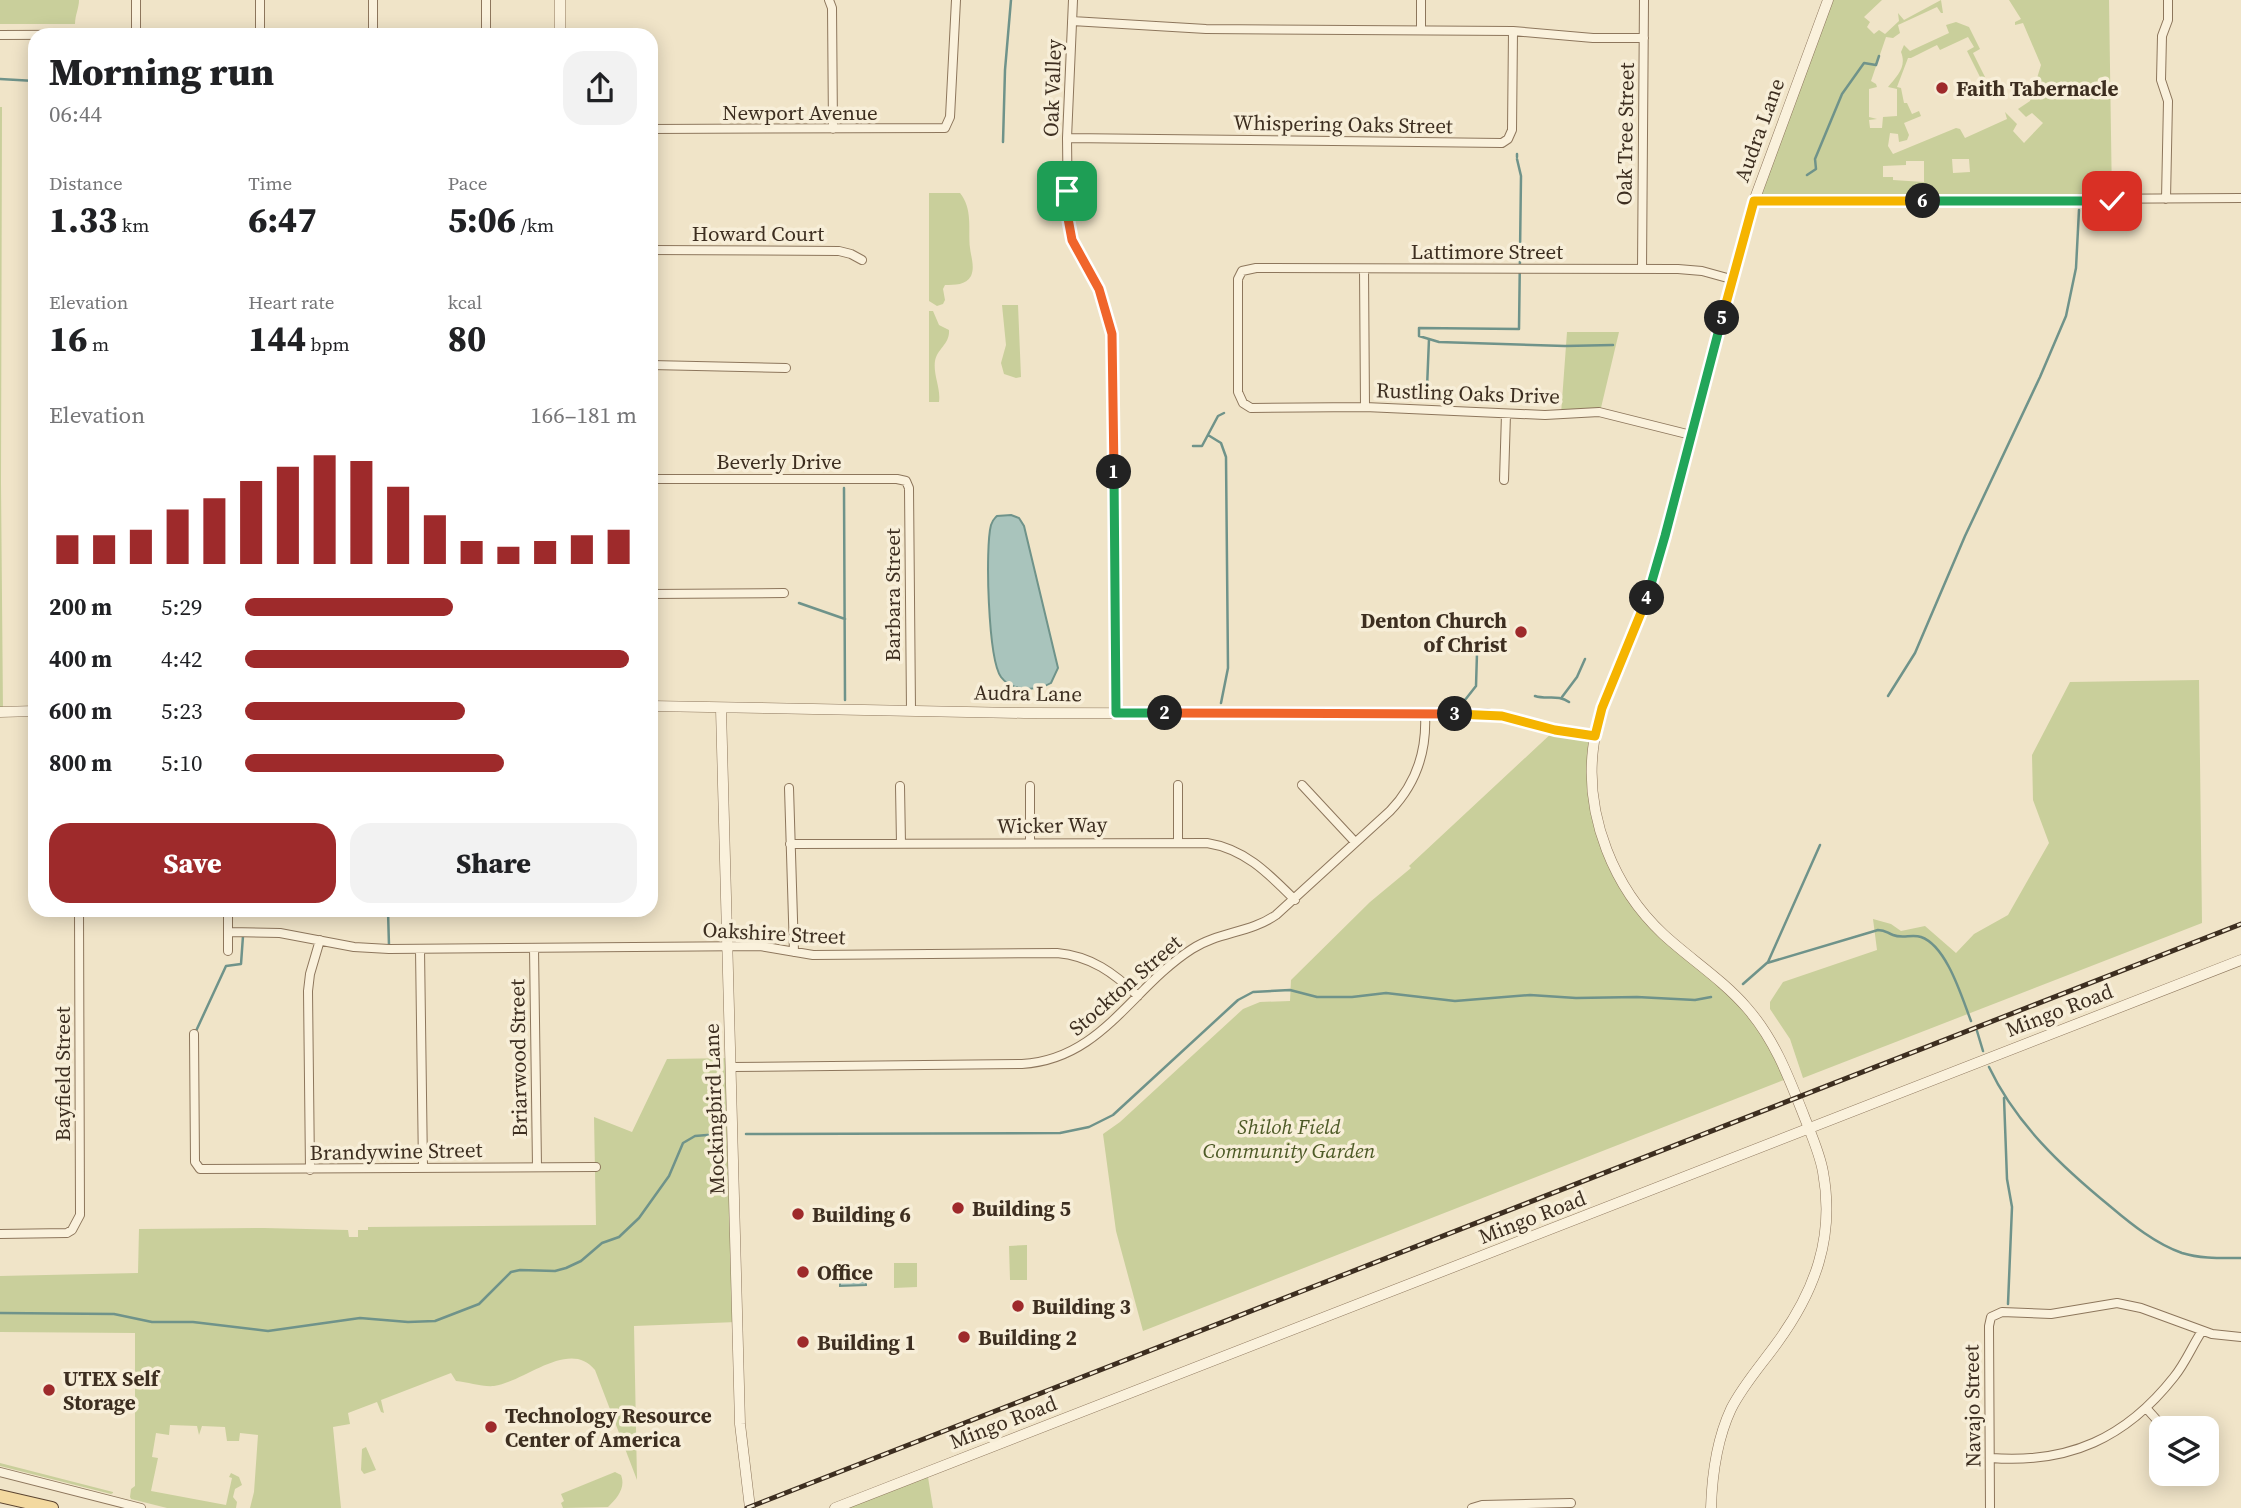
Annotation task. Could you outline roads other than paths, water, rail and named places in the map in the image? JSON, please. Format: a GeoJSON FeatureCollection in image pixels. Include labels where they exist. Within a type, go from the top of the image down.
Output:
{"type":"FeatureCollection","features":[{"type":"Feature","properties":{"kind":"main road"},"geometry":{"type":"LineString","coordinates":[[0,1496],[52,1508]]}},
{"type":"Feature","properties":{"kind":"street"},"geometry":{"type":"LineString","coordinates":[[136,0],[136,28]]}},
{"type":"Feature","properties":{"kind":"street"},"geometry":{"type":"LineString","coordinates":[[260,0],[260,28]]}},
{"type":"Feature","properties":{"kind":"street"},"geometry":{"type":"LineString","coordinates":[[373,0],[373,28]]}},
{"type":"Feature","properties":{"kind":"street"},"geometry":{"type":"LineString","coordinates":[[486,0],[486,28]]}},
{"type":"Feature","properties":{"kind":"street"},"geometry":{"type":"LineString","coordinates":[[560,0],[560,28]]}},
{"type":"Feature","properties":{"kind":"street"},"geometry":{"type":"LineString","coordinates":[[829,0],[832,8],[833,129]]}},
{"type":"Feature","properties":{"kind":"street","name":"Newport Avenue"},"geometry":{"type":"LineString","coordinates":[[658,129],[937,130],[947,125],[956,0]]}},
{"type":"Feature","properties":{"kind":"street","name":"Oak Valley"},"geometry":{"type":"LineString","coordinates":[[1073,0],[1067,138],[1067,213],[1075,247],[1099,289],[1113,342],[1116,713]]}},
{"type":"Feature","properties":{"kind":"street"},"geometry":{"type":"LineString","coordinates":[[1421,0],[1421,30]]}},
{"type":"Feature","properties":{"kind":"street","name":"Oak Tree Street"},"geometry":{"type":"LineString","coordinates":[[1642,269],[1644,0]]}},
{"type":"Feature","properties":{"kind":"street","name":"Audra Lane"},"geometry":{"type":"LineString","coordinates":[[658,706],[1495,715],[1555,730],[1595,736],[1602,708],[1652,583],[1754,201],[1828,0]]}},
{"type":"Feature","properties":{"kind":"street"},"geometry":{"type":"LineString","coordinates":[[2166,200],[2168,101],[2161,80],[2162,36],[2168,20],[2168,0]]}},
{"type":"Feature","properties":{"kind":"street"},"geometry":{"type":"LineString","coordinates":[[1072,21],[1217,29],[1513,31],[1593,38],[1644,38]]}},
{"type":"Feature","properties":{"kind":"street","name":"Whispering Oaks Street"},"geometry":{"type":"LineString","coordinates":[[1067,138],[1502,143],[1508,139],[1512,130],[1513,31]]}},
{"type":"Feature","properties":{"kind":"street"},"geometry":{"type":"LineString","coordinates":[[0,34],[28,34]]}},
{"type":"Feature","properties":{"kind":"street"},"geometry":{"type":"LineString","coordinates":[[1754,201],[2241,198]]}},
{"type":"Feature","properties":{"kind":"street","name":"Howard Court"},"geometry":{"type":"LineString","coordinates":[[658,250],[839,251],[862,260]]}},
{"type":"Feature","properties":{"kind":"street","name":"Lattimore Street"},"geometry":{"type":"LineString","coordinates":[[1243,403],[1238,393],[1238,279],[1242,271],[1256,268],[1642,269],[1695,270],[1731,279]]}},
{"type":"Feature","properties":{"kind":"street"},"geometry":{"type":"LineString","coordinates":[[1364,269],[1365,407]]}},
{"type":"Feature","properties":{"kind":"street"},"geometry":{"type":"LineString","coordinates":[[658,365],[786,368]]}},
{"type":"Feature","properties":{"kind":"street","name":"Rustling Oaks Drive"},"geometry":{"type":"LineString","coordinates":[[1243,403],[1256,409],[1365,407],[1506,414],[1607,413],[1691,435]]}},
{"type":"Feature","properties":{"kind":"street"},"geometry":{"type":"LineString","coordinates":[[1504,480],[1506,414]]}},
{"type":"Feature","properties":{"kind":"street","name":"Beverly Drive"},"geometry":{"type":"LineString","coordinates":[[658,479],[906,481]]}},
{"type":"Feature","properties":{"kind":"street","name":"Barbara Street"},"geometry":{"type":"LineString","coordinates":[[906,481],[909,488],[911,710]]}},
{"type":"Feature","properties":{"kind":"street"},"geometry":{"type":"LineString","coordinates":[[658,594],[784,593]]}},
{"type":"Feature","properties":{"kind":"street","name":"Mockingbird Lane"},"geometry":{"type":"LineString","coordinates":[[721,709],[740,1423],[750,1508]]}},
{"type":"Feature","properties":{"kind":"street"},"geometry":{"type":"LineString","coordinates":[[0,712],[28,711]]}},
{"type":"Feature","properties":{"kind":"street","name":"Stockton Street"},"geometry":{"type":"LineString","coordinates":[[732,1067],[1041,1062],[1065,1055],[1089,1042],[1192,948],[1270,920],[1396,804],[1413,780],[1423,747],[1425,714]]}},
{"type":"Feature","properties":{"kind":"street"},"geometry":{"type":"LineString","coordinates":[[1595,736],[1592,775],[1595,808],[1618,876],[1655,926],[1749,1010],[1779,1055],[1823,1171],[1826,1212],[1824,1242],[1818,1269],[1796,1315],[1732,1408],[1721,1437],[1711,1508]]}},
{"type":"Feature","properties":{"kind":"street"},"geometry":{"type":"LineString","coordinates":[[1178,785],[1178,841]]}},
{"type":"Feature","properties":{"kind":"street"},"geometry":{"type":"LineString","coordinates":[[1302,785],[1355,842]]}},
{"type":"Feature","properties":{"kind":"street"},"geometry":{"type":"LineString","coordinates":[[900,786],[901,844]]}},
{"type":"Feature","properties":{"kind":"street"},"geometry":{"type":"LineString","coordinates":[[1030,786],[1030,843]]}},
{"type":"Feature","properties":{"kind":"street"},"geometry":{"type":"LineString","coordinates":[[789,788],[794,952]]}},
{"type":"Feature","properties":{"kind":"street","name":"Wicker Way"},"geometry":{"type":"LineString","coordinates":[[790,844],[1207,843],[1238,852],[1266,872],[1294,900]]}},
{"type":"Feature","properties":{"kind":"street","name":"Bayfield Street"},"geometry":{"type":"LineString","coordinates":[[0,1234],[67,1233],[72,1230],[80,1212],[79,917]]}},
{"type":"Feature","properties":{"kind":"street"},"geometry":{"type":"LineString","coordinates":[[228,917],[228,951]]}},
{"type":"Feature","properties":{"kind":"street","name":"Oakshire Street"},"geometry":{"type":"LineString","coordinates":[[228,932],[281,933],[366,948],[766,946],[821,955],[1062,953],[1082,958],[1109,970],[1138,996]]}},
{"type":"Feature","properties":{"kind":"street"},"geometry":{"type":"LineString","coordinates":[[310,1170],[308,991],[320,940]]}},
{"type":"Feature","properties":{"kind":"street","name":"Briarwood Street"},"geometry":{"type":"LineString","coordinates":[[534,948],[537,1167]]}},
{"type":"Feature","properties":{"kind":"street"},"geometry":{"type":"LineString","coordinates":[[420,949],[423,1168]]}},
{"type":"Feature","properties":{"kind":"street","name":"Mingo Road"},"geometry":{"type":"LineString","coordinates":[[835,1508],[2241,960]]}},
{"type":"Feature","properties":{"kind":"street","name":"Brandywine Street"},"geometry":{"type":"LineString","coordinates":[[194,1034],[195,1162],[198,1168],[310,1170],[596,1167]]}},
{"type":"Feature","properties":{"kind":"street","name":"Navajo Street"},"geometry":{"type":"LineString","coordinates":[[1990,1508],[1991,1317],[2002,1312],[2051,1314],[2117,1303],[2141,1308],[2202,1331]]}},
{"type":"Feature","properties":{"kind":"street"},"geometry":{"type":"LineString","coordinates":[[1991,1458],[2032,1459],[2056,1456],[2100,1440],[2147,1409],[2187,1360],[2202,1331],[2241,1337]]}},
{"type":"Feature","properties":{"kind":"street"},"geometry":{"type":"LineString","coordinates":[[2147,1409],[2153,1416]]}},
{"type":"Feature","properties":{"kind":"street"},"geometry":{"type":"LineString","coordinates":[[0,1472],[141,1508]]}},
{"type":"Feature","properties":{"kind":"street"},"geometry":{"type":"LineString","coordinates":[[1472,1508],[1482,1505],[1571,1503]]}},
{"type":"Feature","properties":{"kind":"water"},"geometry":{"type":"Polygon","coordinates":[[[1011,515],[1019,518],[1024,526],[1058,668],[1051,683],[1032,689],[1018,688],[1001,677],[993,649],[988,578],[989,537],[991,525],[997,516],[1011,515]]]}},
{"type":"Feature","properties":{"kind":"water"},"geometry":{"type":"Polygon","coordinates":[[[866,1274],[866,1285],[840,1286],[840,1276],[866,1274]]]}},
{"type":"Feature","properties":{"kind":"waterway"},"geometry":{"type":"LineString","coordinates":[[1003,142],[1011,0]]}},
{"type":"Feature","properties":{"kind":"waterway"},"geometry":{"type":"LineString","coordinates":[[1807,175],[1816,169],[1815,159],[1842,94],[1864,63],[1876,65],[1879,56]]}},
{"type":"Feature","properties":{"kind":"waterway"},"geometry":{"type":"LineString","coordinates":[[0,79],[28,81]]}},
{"type":"Feature","properties":{"kind":"waterway"},"geometry":{"type":"LineString","coordinates":[[1517,159],[1521,176],[1519,329],[1419,328],[1419,336],[1439,342],[1613,345]]}},
{"type":"Feature","properties":{"kind":"waterway"},"geometry":{"type":"LineString","coordinates":[[1888,696],[1915,653],[1965,536],[2066,316],[2076,268],[2079,210]]}},
{"type":"Feature","properties":{"kind":"waterway"},"geometry":{"type":"LineString","coordinates":[[1427,388],[1429,339]]}},
{"type":"Feature","properties":{"kind":"waterway"},"geometry":{"type":"LineString","coordinates":[[1193,446],[1202,446],[1218,416],[1224,413]]}},
{"type":"Feature","properties":{"kind":"waterway"},"geometry":{"type":"LineString","coordinates":[[1208,435],[1221,443],[1226,457],[1228,668],[1221,703]]}},
{"type":"Feature","properties":{"kind":"waterway"},"geometry":{"type":"LineString","coordinates":[[844,488],[845,700]]}},
{"type":"Feature","properties":{"kind":"waterway"},"geometry":{"type":"LineString","coordinates":[[799,603],[845,619]]}},
{"type":"Feature","properties":{"kind":"waterway"},"geometry":{"type":"LineString","coordinates":[[1465,700],[1476,686],[1477,653]]}},
{"type":"Feature","properties":{"kind":"waterway"},"geometry":{"type":"LineString","coordinates":[[1562,697],[1577,677],[1585,659]]}},
{"type":"Feature","properties":{"kind":"waterway"},"geometry":{"type":"LineString","coordinates":[[1535,696],[1561,698],[1569,702]]}},
{"type":"Feature","properties":{"kind":"waterway"},"geometry":{"type":"LineString","coordinates":[[1743,984],[1768,962],[1820,845]]}},
{"type":"Feature","properties":{"kind":"waterway"},"geometry":{"type":"LineString","coordinates":[[388,917],[389,946]]}},
{"type":"Feature","properties":{"kind":"waterway"},"geometry":{"type":"LineString","coordinates":[[1767,963],[1878,930],[1896,936],[1921,937],[1930,942],[1946,961],[1971,1021]]}},
{"type":"Feature","properties":{"kind":"waterway"},"geometry":{"type":"LineString","coordinates":[[196,1031],[226,966],[241,964],[243,936]]}},
{"type":"Feature","properties":{"kind":"waterway"},"geometry":{"type":"LineString","coordinates":[[746,1134],[1060,1133],[1089,1127],[1113,1115],[1238,1000],[1253,992],[1290,990],[1317,997],[1386,993],[1455,1001],[1530,995],[1695,1000],[1711,997]]}},
{"type":"Feature","properties":{"kind":"waterway"},"geometry":{"type":"LineString","coordinates":[[1977,1031],[1983,1051]]}},
{"type":"Feature","properties":{"kind":"waterway"},"geometry":{"type":"LineString","coordinates":[[1989,1067],[2013,1107],[2042,1143],[2075,1176],[2135,1227],[2182,1253],[2204,1257],[2241,1258]]}},
{"type":"Feature","properties":{"kind":"waterway"},"geometry":{"type":"LineString","coordinates":[[2004,1098],[2007,1179],[2012,1207],[2008,1304]]}},
{"type":"Feature","properties":{"kind":"waterway"},"geometry":{"type":"LineString","coordinates":[[0,1313],[114,1314],[152,1322],[193,1322],[268,1331],[360,1318],[435,1321],[479,1304],[511,1272],[555,1271],[566,1268],[581,1261],[602,1243],[619,1237],[639,1218],[669,1176],[683,1143],[695,1136],[719,1134]]}},
{"type":"Feature","properties":{"kind":"railway"},"geometry":{"type":"LineString","coordinates":[[747,1508],[2241,924]]}},
{"type":"Feature","properties":{"kind":"place","name":"Faith Tabernacle"},"geometry":{"type":"Point","coordinates":[1942,88]}},
{"type":"Feature","properties":{"kind":"place","name":"Denton Church of Christ"},"geometry":{"type":"Point","coordinates":[1521,632]}},
{"type":"Feature","properties":{"kind":"place","name":"Building 5"},"geometry":{"type":"Point","coordinates":[958,1208]}},
{"type":"Feature","properties":{"kind":"place","name":"Building 6"},"geometry":{"type":"Point","coordinates":[798,1214]}},
{"type":"Feature","properties":{"kind":"place","name":"Office"},"geometry":{"type":"Point","coordinates":[803,1272]}},
{"type":"Feature","properties":{"kind":"place","name":"Building 3"},"geometry":{"type":"Point","coordinates":[1018,1306]}},
{"type":"Feature","properties":{"kind":"place","name":"Building 2"},"geometry":{"type":"Point","coordinates":[964,1337]}},
{"type":"Feature","properties":{"kind":"place","name":"Building 1"},"geometry":{"type":"Point","coordinates":[803,1342]}},
{"type":"Feature","properties":{"kind":"place","name":"UTEX Self Storage"},"geometry":{"type":"Point","coordinates":[49,1390]}},
{"type":"Feature","properties":{"kind":"place","name":"Technology Resource Center of America"},"geometry":{"type":"Point","coordinates":[491,1427]}},
{"type":"Feature","properties":{"kind":"park label","name":"Shiloh Field Community Garden"},"geometry":{"type":"Point","coordinates":[1289,1138]}}]}
